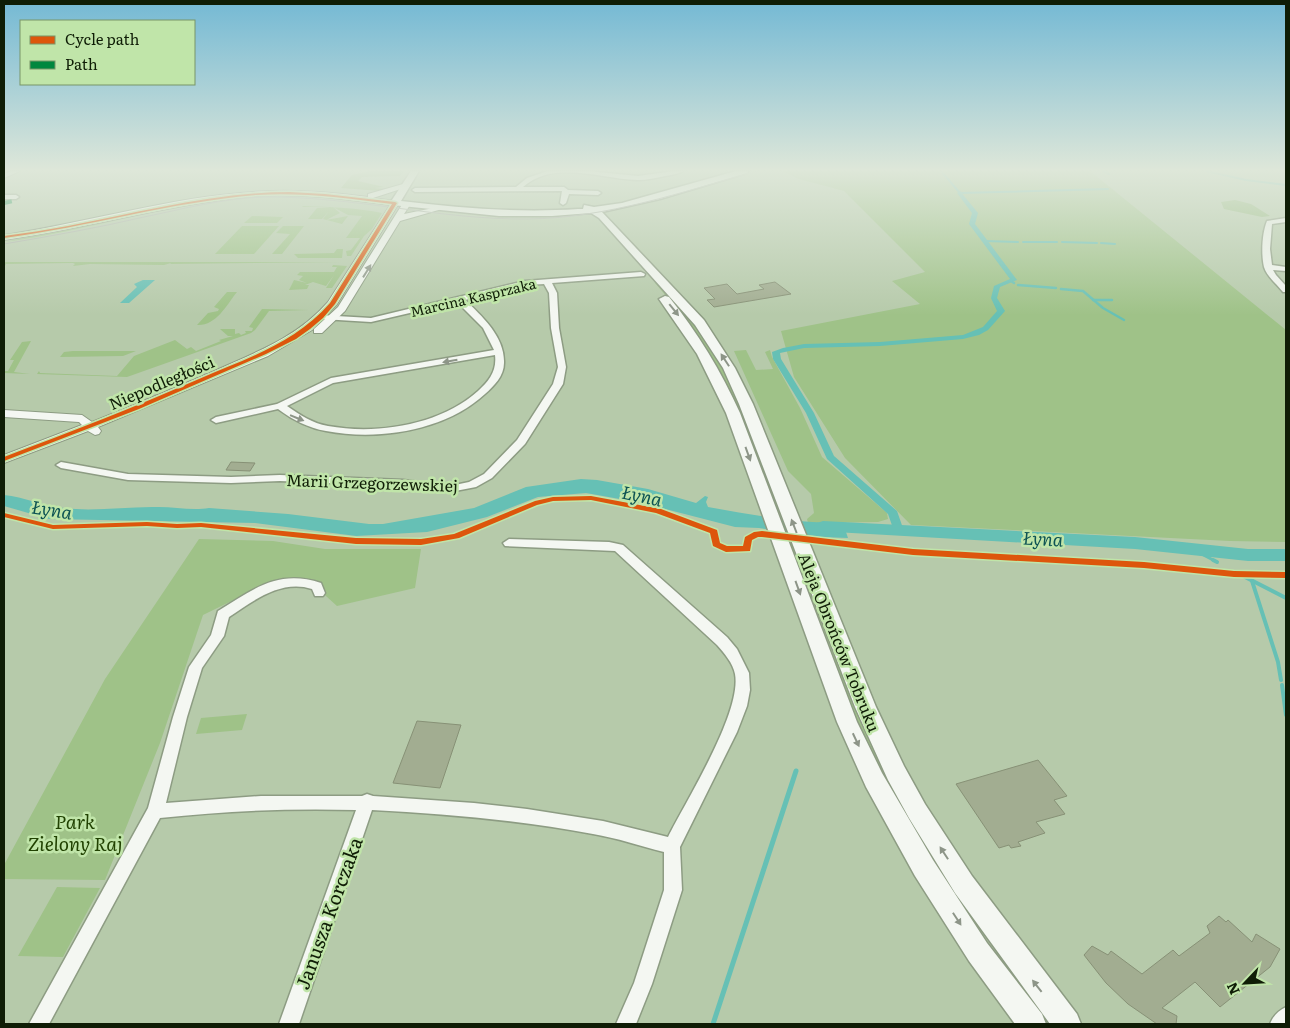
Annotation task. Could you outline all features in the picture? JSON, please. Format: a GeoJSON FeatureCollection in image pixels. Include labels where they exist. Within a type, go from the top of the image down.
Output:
{"type":"FeatureCollection","features":[{"type":"Feature","properties":{"kind":"main road","name":"Aleja Obrońców Tobruku"},"geometry":{"type":"LineString","coordinates":[[596,219],[686,326],[710,364],[733,414],[766,504],[791,544],[899,777],[940,848],[975,900],[1025,971],[1067,1024]]}},
{"type":"Feature","properties":{"kind":"main road","name":"Aleja Obrońców Tobruku"},"geometry":{"type":"LineString","coordinates":[[605,219],[693,316],[712,340],[730,368],[787,506],[791,544],[847,722],[874,780],[924,868],[978,952],[1032,1024]]}},
{"type":"Feature","properties":{"kind":"street"},"geometry":{"type":"LineString","coordinates":[[4,237],[52,232],[102,219]]}},
{"type":"Feature","properties":{"kind":"street"},"geometry":{"type":"LineString","coordinates":[[4,230],[66,227],[107,219]]}},
{"type":"Feature","properties":{"kind":"street"},"geometry":{"type":"LineString","coordinates":[[328,318],[340,291],[390,219]]}},
{"type":"Feature","properties":{"kind":"street"},"geometry":{"type":"LineString","coordinates":[[328,318],[354,292],[398,219]]}},
{"type":"Feature","properties":{"kind":"street"},"geometry":{"type":"LineString","coordinates":[[1286,220],[1269,222],[1267,229],[1268,268],[1286,290]]}},
{"type":"Feature","properties":{"kind":"street"},"geometry":{"type":"LineString","coordinates":[[1268,268],[1286,269]]}},
{"type":"Feature","properties":{"kind":"street","name":"Marcina Kasprzaka"},"geometry":{"type":"LineString","coordinates":[[328,318],[371,320],[525,283],[642,274]]}},
{"type":"Feature","properties":{"kind":"street","name":"Marii Grzegorzewskiej"},"geometry":{"type":"LineString","coordinates":[[61,465],[128,477],[231,480],[280,478],[403,483],[450,489],[472,485],[488,476],[521,442],[558,384],[562,368],[555,328],[553,293],[546,280]]}},
{"type":"Feature","properties":{"kind":"street"},"geometry":{"type":"LineString","coordinates":[[340,291],[354,292]]}},
{"type":"Feature","properties":{"kind":"street"},"geometry":{"type":"LineString","coordinates":[[280,406],[289,415],[332,430],[375,432],[406,428],[436,420],[463,408],[482,394],[496,377],[500,362],[493,338],[486,326],[459,299]]}},
{"type":"Feature","properties":{"kind":"street","name":"Niepodległości"},"geometry":{"type":"LineString","coordinates":[[4,467],[283,344],[328,318]]}},
{"type":"Feature","properties":{"kind":"street"},"geometry":{"type":"LineString","coordinates":[[216,420],[280,406],[331,382],[498,352]]}},
{"type":"Feature","properties":{"kind":"street"},"geometry":{"type":"LineString","coordinates":[[4,413],[82,418],[93,429]]}},
{"type":"Feature","properties":{"kind":"street"},"geometry":{"type":"LineString","coordinates":[[37,415],[93,429]]}},
{"type":"Feature","properties":{"kind":"street"},"geometry":{"type":"LineString","coordinates":[[48,443],[53,420]]}},
{"type":"Feature","properties":{"kind":"street","name":"Niepodległości"},"geometry":{"type":"LineString","coordinates":[[4,459],[93,429]]}},
{"type":"Feature","properties":{"kind":"street"},"geometry":{"type":"LineString","coordinates":[[509,543],[589,545],[619,548],[705,624],[732,653],[741,671],[743,680],[740,706],[730,732],[672,846],[673,890],[643,984],[626,1024]]}},
{"type":"Feature","properties":{"kind":"street"},"geometry":{"type":"LineString","coordinates":[[40,1024],[155,811],[180,717],[196,667],[217,636],[223,614],[268,586],[277,584],[308,581],[317,586],[319,593]]}},
{"type":"Feature","properties":{"kind":"street"},"geometry":{"type":"LineString","coordinates":[[155,811],[254,803],[367,801],[459,809],[581,824],[672,846]]}},
{"type":"Feature","properties":{"kind":"street","name":"Janusza Korczaka"},"geometry":{"type":"LineString","coordinates":[[289,1024],[367,801]]}},
{"type":"Feature","properties":{"kind":"street"},"geometry":{"type":"LineString","coordinates":[[1280,1024],[1286,1018]]}},
{"type":"Feature","properties":{"kind":"green space"},"geometry":{"type":"Polygon","coordinates":[[[118,219],[123,219],[67,231],[4,242],[118,219]]]}},
{"type":"Feature","properties":{"kind":"green space"},"geometry":{"type":"Polygon","coordinates":[[[249,219],[281,219],[277,223],[244,223],[249,219]]]}},
{"type":"Feature","properties":{"kind":"green space"},"geometry":{"type":"Polygon","coordinates":[[[346,219],[342,224],[326,220],[346,219]]]}},
{"type":"Feature","properties":{"kind":"green space"},"geometry":{"type":"Polygon","coordinates":[[[360,219],[378,219],[351,256],[347,256],[346,251],[351,250],[360,238],[346,238],[360,219]]]}},
{"type":"Feature","properties":{"kind":"green space"},"geometry":{"type":"Polygon","coordinates":[[[872,219],[1149,219],[1286,330],[1286,542],[1230,541],[911,525],[845,458],[794,377],[781,331],[920,304],[892,281],[925,272],[872,219]]]}},
{"type":"Feature","properties":{"kind":"green space"},"geometry":{"type":"Polygon","coordinates":[[[242,226],[279,226],[254,254],[215,254],[242,226]]]}},
{"type":"Feature","properties":{"kind":"green space"},"geometry":{"type":"Polygon","coordinates":[[[283,226],[304,226],[282,254],[272,254],[290,234],[276,233],[283,226]]]}},
{"type":"Feature","properties":{"kind":"green space"},"geometry":{"type":"Polygon","coordinates":[[[337,249],[343,249],[342,258],[298,258],[294,254],[334,253],[337,249]]]}},
{"type":"Feature","properties":{"kind":"green space"},"geometry":{"type":"Polygon","coordinates":[[[4,262],[340,262],[171,263],[164,265],[90,264],[73,266],[75,264],[73,263],[6,264],[4,268],[4,262]]]}},
{"type":"Feature","properties":{"kind":"green space"},"geometry":{"type":"Polygon","coordinates":[[[333,265],[347,266],[332,288],[326,288],[334,275],[326,286],[313,282],[305,285],[309,285],[307,289],[289,290],[294,280],[307,283],[299,280],[303,276],[297,275],[300,272],[334,272],[337,267],[332,267],[333,265]]]}},
{"type":"Feature","properties":{"kind":"green space"},"geometry":{"type":"Polygon","coordinates":[[[654,279],[695,324],[725,372],[736,394],[780,505],[773,505],[739,412],[713,359],[693,330],[655,283],[654,279]]]}},
{"type":"Feature","properties":{"kind":"green space"},"geometry":{"type":"Polygon","coordinates":[[[227,292],[237,292],[215,319],[197,325],[208,313],[218,311],[219,309],[214,307],[227,292]]]}},
{"type":"Feature","properties":{"kind":"green space"},"geometry":{"type":"Polygon","coordinates":[[[262,309],[309,310],[269,311],[251,333],[127,377],[37,374],[39,371],[40,373],[117,376],[134,356],[175,340],[187,349],[191,347],[196,351],[221,341],[219,340],[233,336],[228,336],[220,329],[235,329],[235,334],[239,333],[241,335],[246,333],[245,331],[252,331],[253,328],[249,327],[262,309]]]}},
{"type":"Feature","properties":{"kind":"green space"},"geometry":{"type":"Polygon","coordinates":[[[31,341],[14,372],[30,374],[4,373],[4,371],[8,371],[14,360],[10,360],[22,342],[31,341]]]}},
{"type":"Feature","properties":{"kind":"green space"},"geometry":{"type":"Polygon","coordinates":[[[746,350],[756,370],[773,369],[765,352],[770,350],[800,408],[822,457],[887,513],[888,519],[878,522],[808,523],[807,519],[814,513],[811,494],[788,471],[734,351],[746,350]]]}},
{"type":"Feature","properties":{"kind":"green space"},"geometry":{"type":"Polygon","coordinates":[[[136,351],[123,356],[60,357],[64,352],[136,351]]]}},
{"type":"Feature","properties":{"kind":"green space","name":"Park Zielony Raj"},"geometry":{"type":"Polygon","coordinates":[[[199,539],[273,541],[325,549],[421,549],[415,588],[337,606],[306,578],[266,584],[203,615],[160,743],[105,880],[4,879],[4,865],[105,679],[199,539]]]}},
{"type":"Feature","properties":{"kind":"green space"},"geometry":{"type":"Polygon","coordinates":[[[787,543],[795,544],[834,645],[1020,978],[1056,1024],[1051,1024],[970,915],[895,805],[852,713],[787,543]]]}},
{"type":"Feature","properties":{"kind":"green space"},"geometry":{"type":"Polygon","coordinates":[[[247,714],[242,730],[196,734],[201,718],[247,714]]]}},
{"type":"Feature","properties":{"kind":"green space"},"geometry":{"type":"Polygon","coordinates":[[[57,887],[100,888],[63,957],[18,956],[57,887]]]}},
{"type":"Feature","properties":{"kind":"water"},"geometry":{"type":"Polygon","coordinates":[[[143,280],[155,280],[129,303],[120,303],[137,287],[134,284],[143,280]]]}},
{"type":"Feature","properties":{"kind":"water"},"geometry":{"type":"Polygon","coordinates":[[[581,479],[648,489],[696,503],[705,496],[708,497],[706,502],[708,507],[742,513],[792,520],[843,523],[848,538],[821,537],[759,528],[735,527],[642,503],[586,493],[538,497],[487,517],[427,532],[356,536],[255,523],[49,519],[4,506],[4,495],[56,507],[76,509],[209,508],[383,524],[474,508],[526,487],[581,479]]]}},
{"type":"Feature","properties":{"kind":"building"},"geometry":{"type":"Polygon","coordinates":[[[775,282],[791,294],[714,307],[707,300],[715,299],[704,288],[727,284],[737,294],[764,289],[759,285],[775,282]]]}},
{"type":"Feature","properties":{"kind":"building"},"geometry":{"type":"Polygon","coordinates":[[[231,462],[255,463],[250,471],[226,470],[231,462]]]}},
{"type":"Feature","properties":{"kind":"building"},"geometry":{"type":"Polygon","coordinates":[[[417,721],[461,725],[440,788],[393,783],[417,721]]]}},
{"type":"Feature","properties":{"kind":"building"},"geometry":{"type":"Polygon","coordinates":[[[1038,760],[1067,796],[1054,800],[1065,814],[1036,822],[1045,833],[1018,842],[1021,846],[1011,848],[1009,845],[999,848],[956,784],[1038,760]]]}},
{"type":"Feature","properties":{"kind":"building"},"geometry":{"type":"Polygon","coordinates":[[[1219,916],[1226,922],[1228,920],[1252,942],[1256,934],[1280,949],[1270,967],[1220,1007],[1195,982],[1162,1008],[1177,1016],[1176,1024],[1157,1024],[1128,1004],[1106,983],[1084,955],[1092,946],[1108,955],[1111,951],[1142,974],[1173,950],[1179,956],[1210,933],[1207,926],[1219,916]]]}},
{"type":"Feature","properties":{"kind":"waterway"},"geometry":{"type":"LineString","coordinates":[[899,531],[893,513],[830,457],[810,413],[777,359],[776,352],[804,346],[880,344],[963,337],[981,331],[1001,311],[994,298],[997,286],[1014,280],[972,224],[973,219]]}},
{"type":"Feature","properties":{"kind":"waterway"},"geometry":{"type":"LineString","coordinates":[[985,241],[1018,242]]}},
{"type":"Feature","properties":{"kind":"waterway"},"geometry":{"type":"LineString","coordinates":[[1023,242],[1057,242]]}},
{"type":"Feature","properties":{"kind":"waterway"},"geometry":{"type":"LineString","coordinates":[[1062,242],[1097,243]]}},
{"type":"Feature","properties":{"kind":"waterway"},"geometry":{"type":"LineString","coordinates":[[1101,243],[1115,244]]}},
{"type":"Feature","properties":{"kind":"waterway"},"geometry":{"type":"LineString","coordinates":[[1018,285],[1056,288]]}},
{"type":"Feature","properties":{"kind":"waterway"},"geometry":{"type":"LineString","coordinates":[[1061,289],[1083,291],[1094,300]]}},
{"type":"Feature","properties":{"kind":"waterway"},"geometry":{"type":"LineString","coordinates":[[1094,300],[1112,300]]}},
{"type":"Feature","properties":{"kind":"waterway"},"geometry":{"type":"LineString","coordinates":[[1094,300],[1103,308],[1124,320]]}},
{"type":"Feature","properties":{"kind":"waterway","name":"Łyna"},"geometry":{"type":"LineString","coordinates":[[823,527],[1135,543],[1248,555],[1286,555]]}},
{"type":"Feature","properties":{"kind":"waterway"},"geometry":{"type":"LineString","coordinates":[[1192,549],[1215,561]]}},
{"type":"Feature","properties":{"kind":"waterway"},"geometry":{"type":"LineString","coordinates":[[1245,577],[1286,598]]}},
{"type":"Feature","properties":{"kind":"waterway"},"geometry":{"type":"LineString","coordinates":[[1252,581],[1278,662],[1281,680]]}},
{"type":"Feature","properties":{"kind":"waterway"},"geometry":{"type":"LineString","coordinates":[[1282,685],[1286,715]]}},
{"type":"Feature","properties":{"kind":"waterway"},"geometry":{"type":"LineString","coordinates":[[713,1024],[796,771]]}},
{"type":"Feature","properties":{"kind":"tram line"},"geometry":{"type":"LineString","coordinates":[[4,244],[134,219]]}},
{"type":"Feature","properties":{"kind":"cycle path"},"geometry":{"type":"LineString","coordinates":[[4,237],[106,219]]}},
{"type":"Feature","properties":{"kind":"cycle path"},"geometry":{"type":"LineString","coordinates":[[4,459],[163,397],[264,353],[294,337],[321,317],[332,304],[385,219]]}},
{"type":"Feature","properties":{"kind":"cycle path"},"geometry":{"type":"LineString","coordinates":[[4,515],[53,527],[147,524],[201,525],[356,541],[421,542],[456,536],[535,503],[553,499],[591,498],[658,511],[714,532],[716,544],[726,549],[747,549],[748,539],[757,534],[762,534],[913,552],[1144,565],[1234,574],[1286,575]]}}]}
